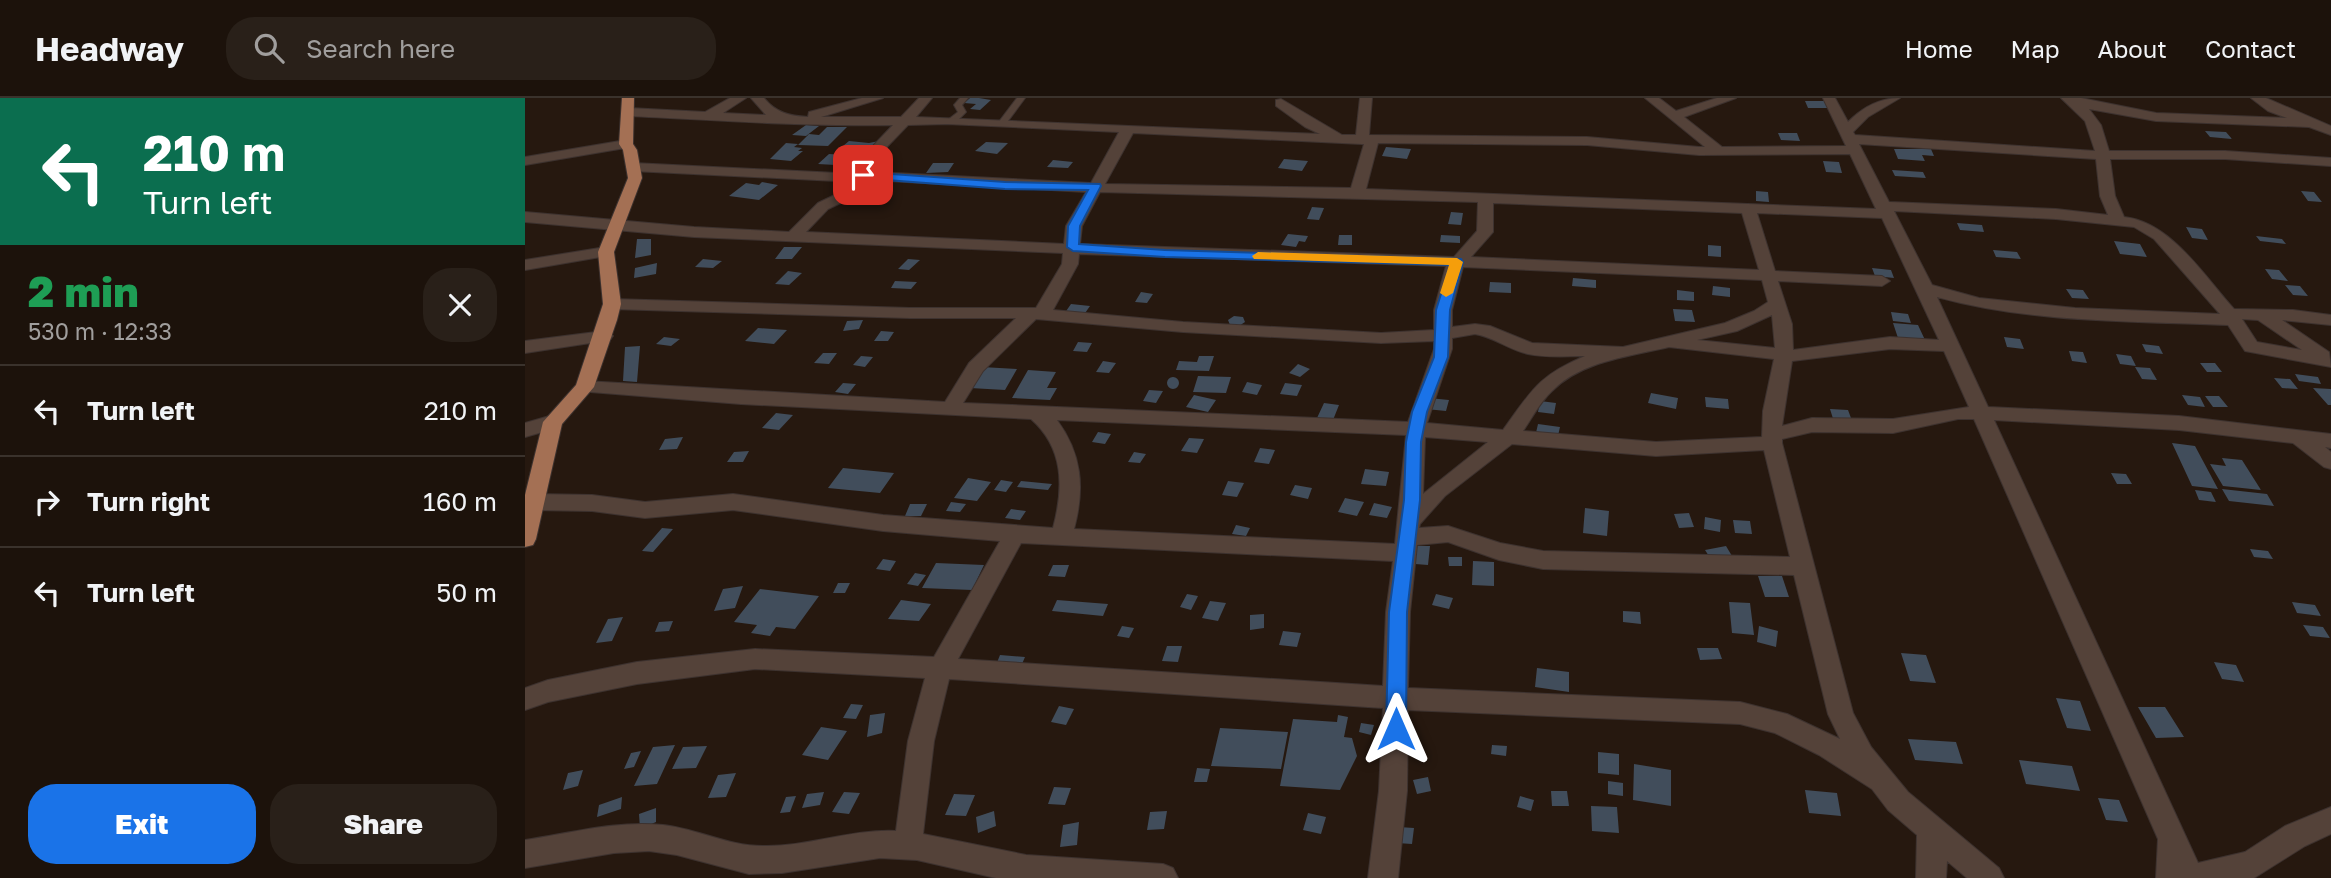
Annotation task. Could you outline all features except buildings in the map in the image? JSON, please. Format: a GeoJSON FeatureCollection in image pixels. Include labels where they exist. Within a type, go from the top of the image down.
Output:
{"type":"FeatureCollection","features":[{"type":"Feature","properties":{"kind":"main road"},"geometry":{"type":"LineString","coordinates":[[525,539],[553,422],[585,387],[612,304],[606,252],[635,178],[626,144],[628,105]]}},
{"type":"Feature","properties":{"kind":"street"},"geometry":{"type":"LineString","coordinates":[[705,117],[740,98]]}},
{"type":"Feature","properties":{"kind":"street"},"geometry":{"type":"LineString","coordinates":[[757,98],[766,108],[791,121],[826,111],[889,106],[952,121],[1248,135],[1360,139],[1575,140],[1719,151],[1851,140],[2102,156],[2225,155],[2331,162]]}},
{"type":"Feature","properties":{"kind":"street"},"geometry":{"type":"LineString","coordinates":[[826,111],[836,98]]}},
{"type":"Feature","properties":{"kind":"street"},"geometry":{"type":"LineString","coordinates":[[628,105],[705,117],[791,121],[926,98]]}},
{"type":"Feature","properties":{"kind":"street"},"geometry":{"type":"LineString","coordinates":[[1357,193],[1360,139],[1366,98]]}},
{"type":"Feature","properties":{"kind":"street"},"geometry":{"type":"LineString","coordinates":[[1651,98],[1719,151]]}},
{"type":"Feature","properties":{"kind":"street"},"geometry":{"type":"LineString","coordinates":[[1675,116],[1730,98]]}},
{"type":"Feature","properties":{"kind":"street"},"geometry":{"type":"LineString","coordinates":[[1829,98],[1952,346],[2192,878],[2251,865],[2295,836],[2331,820]]}},
{"type":"Feature","properties":{"kind":"street"},"geometry":{"type":"LineString","coordinates":[[1851,140],[1863,114],[1894,98]]}},
{"type":"Feature","properties":{"kind":"street"},"geometry":{"type":"LineString","coordinates":[[2257,98],[2331,131]]}},
{"type":"Feature","properties":{"kind":"street"},"geometry":{"type":"LineString","coordinates":[[2071,99],[2125,112],[2195,121],[2308,123]]}},
{"type":"Feature","properties":{"kind":"street"},"geometry":{"type":"LineString","coordinates":[[2071,99],[2096,129],[2102,156],[2104,190],[2118,220]]}},
{"type":"Feature","properties":{"kind":"street"},"geometry":{"type":"LineString","coordinates":[[1248,135],[1268,126],[1282,101],[1310,124],[1360,139]]}},
{"type":"Feature","properties":{"kind":"street"},"geometry":{"type":"LineString","coordinates":[[793,237],[823,206],[852,191],[866,176],[889,106]]}},
{"type":"Feature","properties":{"kind":"street"},"geometry":{"type":"LineString","coordinates":[[950,409],[976,366],[1037,313],[1070,264],[1074,226],[1128,129]]}},
{"type":"Feature","properties":{"kind":"street"},"geometry":{"type":"LineString","coordinates":[[525,161],[626,144]]}},
{"type":"Feature","properties":{"kind":"street"},"geometry":{"type":"LineString","coordinates":[[633,167],[831,177],[866,176],[1005,185],[1357,193],[2118,220],[2138,223],[2157,233],[2232,317],[2251,347],[2331,361]]}},
{"type":"Feature","properties":{"kind":"street"},"geometry":{"type":"LineString","coordinates":[[1383,878],[1393,791],[1398,612],[1416,428],[1441,357],[1446,291],[1457,262],[1485,232],[1486,198]]}},
{"type":"Feature","properties":{"kind":"street"},"geometry":{"type":"LineString","coordinates":[[1748,208],[1783,324],[1784,355],[1773,411],[1772,439],[1841,714],[1862,756],[1878,779]]}},
{"type":"Feature","properties":{"kind":"street"},"geometry":{"type":"LineString","coordinates":[[525,217],[617,226],[793,237],[1882,281]]}},
{"type":"Feature","properties":{"kind":"street"},"geometry":{"type":"LineString","coordinates":[[525,265],[606,252]]}},
{"type":"Feature","properties":{"kind":"street"},"geometry":{"type":"LineString","coordinates":[[1925,288],[1978,303],[2075,313],[2232,317],[2262,314],[2323,319],[2331,307]]}},
{"type":"Feature","properties":{"kind":"street"},"geometry":{"type":"LineString","coordinates":[[612,304],[911,313],[1037,313],[1183,327],[1381,338],[1483,330],[1531,349],[1622,352]]}},
{"type":"Feature","properties":{"kind":"street"},"geometry":{"type":"LineString","coordinates":[[1407,537],[1438,491],[1507,438],[1545,386],[1581,365],[1660,342],[1731,327],[1761,315],[1776,304]]}},
{"type":"Feature","properties":{"kind":"street"},"geometry":{"type":"LineString","coordinates":[[2262,314],[2331,361]]}},
{"type":"Feature","properties":{"kind":"street"},"geometry":{"type":"LineString","coordinates":[[525,347],[604,335]]}},
{"type":"Feature","properties":{"kind":"street"},"geometry":{"type":"LineString","coordinates":[[1660,342],[1784,355],[1812,355],[1890,343],[1952,346]]}},
{"type":"Feature","properties":{"kind":"street"},"geometry":{"type":"LineString","coordinates":[[585,387],[950,409],[1416,428],[1656,449],[1772,439],[1812,425],[1893,426],[1958,414],[1981,413],[2179,423],[2331,441]]}},
{"type":"Feature","properties":{"kind":"street"},"geometry":{"type":"LineString","coordinates":[[1036,413],[1054,428],[1069,454],[1070,498],[1061,537]]}},
{"type":"Feature","properties":{"kind":"street"},"geometry":{"type":"LineString","coordinates":[[525,430],[553,422]]}},
{"type":"Feature","properties":{"kind":"street"},"geometry":{"type":"LineString","coordinates":[[2295,436],[2331,462]]}},
{"type":"Feature","properties":{"kind":"street"},"geometry":{"type":"LineString","coordinates":[[533,502],[592,503],[645,510],[733,502],[771,510],[883,523],[1061,537],[1407,537],[1447,534],[1499,551],[1543,560],[1802,566]]}},
{"type":"Feature","properties":{"kind":"street"},"geometry":{"type":"LineString","coordinates":[[908,845],[926,713],[942,668],[1015,534]]}},
{"type":"Feature","properties":{"kind":"street"},"geometry":{"type":"LineString","coordinates":[[525,699],[571,686],[637,674],[755,659],[942,668],[1396,698],[1761,716],[1783,722],[1820,739],[1878,779],[1931,831],[1989,878]]}},
{"type":"Feature","properties":{"kind":"street"},"geometry":{"type":"LineString","coordinates":[[1931,831],[1931,878]]}},
{"type":"Feature","properties":{"kind":"street"},"geometry":{"type":"LineString","coordinates":[[2171,833],[2171,878]]}},
{"type":"Feature","properties":{"kind":"street"},"geometry":{"type":"LineString","coordinates":[[525,853],[597,841],[646,837],[689,844],[726,858],[760,861],[796,858],[851,846],[908,845],[1026,869],[1163,878]]}},
{"type":"Feature","properties":{"kind":"lane"},"geometry":{"type":"LineString","coordinates":[[952,121],[962,112],[958,105],[964,98]]}},
{"type":"Feature","properties":{"kind":"lane"},"geometry":{"type":"LineString","coordinates":[[1002,123],[1021,98]]}},
{"type":"Feature","properties":{"kind":"slow traffic"},"geometry":{"type":"LineString","coordinates":[[1258,256],[1457,262],[1446,293]]}},
{"type":"Feature","properties":{"kind":"route"},"geometry":{"type":"LineString","coordinates":[[863,175],[1005,185],[1096,186],[1072,231],[1073,247],[1165,253],[1457,262],[1446,291],[1441,357],[1419,412],[1414,442],[1412,500],[1398,612],[1396,729]]}}]}
